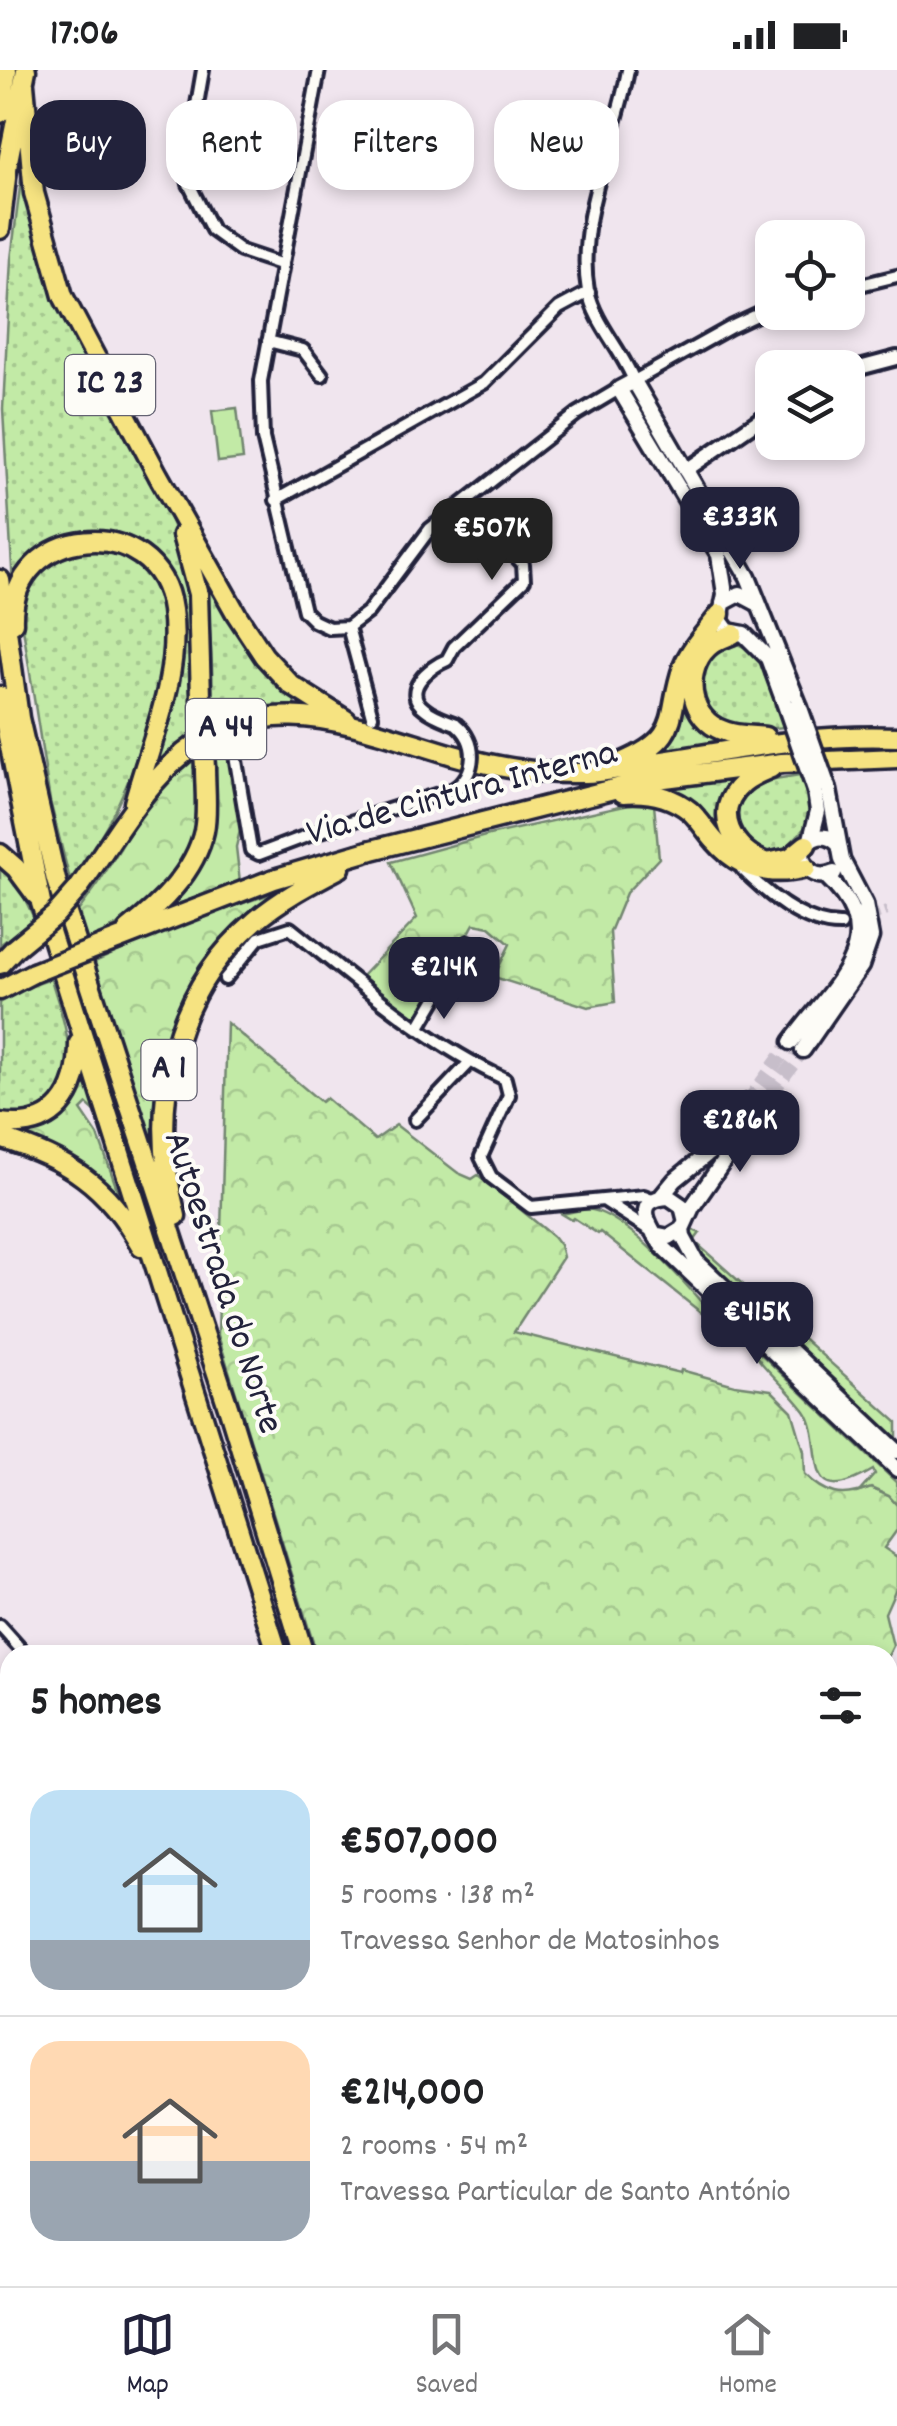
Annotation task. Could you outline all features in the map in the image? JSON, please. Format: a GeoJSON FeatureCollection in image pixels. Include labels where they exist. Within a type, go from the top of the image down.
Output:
{"type":"FeatureCollection","features":[{"type":"Feature","properties":{"kind":"highway"},"geometry":{"type":"LineString","coordinates":[[0,113],[7,70]]}},
{"type":"Feature","properties":{"kind":"highway"},"geometry":{"type":"LineString","coordinates":[[0,229],[8,161],[25,77]]}},
{"type":"Feature","properties":{"kind":"highway","name":"IC 23"},"geometry":{"type":"LineString","coordinates":[[25,77],[34,193],[63,296],[237,616],[290,685],[350,722]]}},
{"type":"Feature","properties":{"kind":"highway","name":"A 44"},"geometry":{"type":"LineString","coordinates":[[107,944],[165,898],[182,876],[200,842],[205,808],[198,594],[192,563],[158,475]]}},
{"type":"Feature","properties":{"kind":"highway","name":"A 1"},"geometry":{"type":"LineString","coordinates":[[19,718],[12,610],[26,576],[40,558],[66,544],[88,540],[132,549],[166,586],[173,634],[166,688],[132,809]]}},
{"type":"Feature","properties":{"kind":"highway","name":"Autoestrada do Norte"},"geometry":{"type":"LineString","coordinates":[[0,580],[19,718],[56,880],[301,1645]]}},
{"type":"Feature","properties":{"kind":"highway"},"geometry":{"type":"LineString","coordinates":[[604,770],[640,755],[664,732],[673,718],[684,666],[721,609]]}},
{"type":"Feature","properties":{"kind":"highway"},"geometry":{"type":"LineString","coordinates":[[738,634],[712,644],[701,655],[694,671],[694,702],[702,717],[722,731],[786,740]]}},
{"type":"Feature","properties":{"kind":"highway","name":"A 1"},"geometry":{"type":"LineString","coordinates":[[0,696],[41,903],[77,1022]]}},
{"type":"Feature","properties":{"kind":"highway","name":"A 44"},"geometry":{"type":"LineString","coordinates":[[0,964],[8,951],[55,915],[78,889],[132,809],[190,748],[244,722],[292,716],[350,722]]}},
{"type":"Feature","properties":{"kind":"highway","name":"Via de Cintura Interna"},"geometry":{"type":"LineString","coordinates":[[350,722],[495,766],[582,773],[786,740],[849,735],[897,737]]}},
{"type":"Feature","properties":{"kind":"highway","name":"Via de Cintura Interna"},"geometry":{"type":"LineString","coordinates":[[1,990],[33,973],[274,879],[649,780],[782,763],[897,758]]}},
{"type":"Feature","properties":{"kind":"highway"},"geometry":{"type":"LineString","coordinates":[[782,763],[742,784],[732,796],[728,824],[740,848],[767,863],[790,858],[808,842]]}},
{"type":"Feature","properties":{"kind":"highway"},"geometry":{"type":"LineString","coordinates":[[598,795],[639,792],[665,797],[691,812],[731,857],[754,869],[784,873],[806,868]]}},
{"type":"Feature","properties":{"kind":"highway","name":"A 1"},"geometry":{"type":"LineString","coordinates":[[228,1410],[166,1168],[162,1116],[177,1038],[209,974],[256,920],[298,890],[348,864],[409,843]]}},
{"type":"Feature","properties":{"kind":"highway"},"geometry":{"type":"LineString","coordinates":[[0,854],[16,868],[41,903]]}},
{"type":"Feature","properties":{"kind":"highway"},"geometry":{"type":"LineString","coordinates":[[0,1123],[29,1124],[60,1106],[70,1094],[79,1060],[77,1022]]}},
{"type":"Feature","properties":{"kind":"highway","name":"Autoestrada do Norte"},"geometry":{"type":"LineString","coordinates":[[77,1022],[275,1645]]}},
{"type":"Feature","properties":{"kind":"highway"},"geometry":{"type":"LineString","coordinates":[[0,1138],[48,1155],[93,1182],[129,1224],[160,1284]]}},
{"type":"Feature","properties":{"kind":"main road"},"geometry":{"type":"LineString","coordinates":[[791,702],[768,658],[724,626],[721,609],[725,594],[719,555],[679,475],[634,381],[619,389],[679,475],[748,576],[822,791],[841,853],[870,923],[870,947],[858,972],[797,1046],[856,951],[859,926],[854,909],[826,876]]}},
{"type":"Feature","properties":{"kind":"main road"},"geometry":{"type":"LineString","coordinates":[[721,609],[740,594],[758,607]]}},
{"type":"Feature","properties":{"kind":"main road"},"geometry":{"type":"LineString","coordinates":[[738,634],[757,626],[758,607]]}},
{"type":"Feature","properties":{"kind":"main road"},"geometry":{"type":"LineString","coordinates":[[822,791],[802,853],[806,868],[826,876],[834,873],[841,853]]}},
{"type":"Feature","properties":{"kind":"main road"},"geometry":{"type":"LineString","coordinates":[[808,842],[826,836],[841,853]]}},
{"type":"Feature","properties":{"kind":"main road"},"geometry":{"type":"LineString","coordinates":[[651,1231],[670,1237],[684,1223],[754,1106],[717,1146],[648,1206],[645,1218],[651,1231],[663,1247],[897,1469]]}},
{"type":"Feature","properties":{"kind":"main road"},"geometry":{"type":"LineString","coordinates":[[658,1199],[676,1200],[682,1206],[682,1238],[696,1261],[897,1450]]}},
{"type":"Feature","properties":{"kind":"street"},"geometry":{"type":"LineString","coordinates":[[203,70],[186,168],[189,184],[212,230],[242,250],[282,264]]}},
{"type":"Feature","properties":{"kind":"street"},"geometry":{"type":"LineString","coordinates":[[319,70],[261,382],[263,438],[276,500],[304,611],[314,622],[330,628],[348,627],[368,612],[430,529],[577,414],[619,389]]}},
{"type":"Feature","properties":{"kind":"street"},"geometry":{"type":"LineString","coordinates":[[628,70],[605,156],[586,262],[588,292],[634,381],[755,316]]}},
{"type":"Feature","properties":{"kind":"street"},"geometry":{"type":"LineString","coordinates":[[865,284],[897,276]]}},
{"type":"Feature","properties":{"kind":"street"},"geometry":{"type":"LineString","coordinates":[[276,500],[484,384],[559,308],[588,292]]}},
{"type":"Feature","properties":{"kind":"street"},"geometry":{"type":"LineString","coordinates":[[268,341],[302,350],[322,375]]}},
{"type":"Feature","properties":{"kind":"street"},"geometry":{"type":"LineString","coordinates":[[865,366],[897,358]]}},
{"type":"Feature","properties":{"kind":"street"},"geometry":{"type":"LineString","coordinates":[[679,475],[755,423]]}},
{"type":"Feature","properties":{"kind":"street"},"geometry":{"type":"LineString","coordinates":[[232,736],[252,850],[259,854],[454,790],[463,783],[470,772],[473,754],[466,732],[426,711],[416,699],[417,684],[431,666],[447,660],[454,647],[524,580],[526,572],[465,502]]}},
{"type":"Feature","properties":{"kind":"street"},"geometry":{"type":"LineString","coordinates":[[348,627],[372,716]]}},
{"type":"Feature","properties":{"kind":"street"},"geometry":{"type":"LineString","coordinates":[[731,857],[756,882],[810,920],[825,926],[841,926]]}},
{"type":"Feature","properties":{"kind":"street"},"geometry":{"type":"LineString","coordinates":[[225,980],[259,938],[290,928],[418,1028],[469,1063],[504,1079],[508,1095],[482,1157],[490,1177],[531,1207],[644,1196],[658,1199]]}},
{"type":"Feature","properties":{"kind":"street"},"geometry":{"type":"LineString","coordinates":[[418,1028],[469,942]]}},
{"type":"Feature","properties":{"kind":"street"},"geometry":{"type":"LineString","coordinates":[[415,1120],[469,1063]]}},
{"type":"Feature","properties":{"kind":"street"},"geometry":{"type":"LineString","coordinates":[[604,1200],[651,1231]]}},
{"type":"Feature","properties":{"kind":"street"},"geometry":{"type":"LineString","coordinates":[[0,1626],[17,1645]]}},
{"type":"Feature","properties":{"kind":"green space"},"geometry":{"type":"Polygon","coordinates":[[[23,163],[35,233],[47,274],[76,338],[160,494],[187,577],[193,630],[195,736],[155,768],[173,682],[174,593],[124,542],[103,531],[87,530],[57,540],[43,550],[13,586],[3,409],[11,259],[23,163]]]}},
{"type":"Feature","properties":{"kind":"green space"},"geometry":{"type":"Polygon","coordinates":[[[237,408],[243,459],[218,462],[212,411],[237,408]]]}},
{"type":"Feature","properties":{"kind":"green space"},"geometry":{"type":"Polygon","coordinates":[[[191,543],[235,628],[277,684],[295,700],[294,706],[243,710],[214,722],[208,609],[191,543]]]}},
{"type":"Feature","properties":{"kind":"green space"},"geometry":{"type":"Polygon","coordinates":[[[96,547],[131,561],[151,579],[164,608],[165,639],[147,728],[128,782],[103,832],[70,880],[50,801],[23,628],[24,608],[32,580],[40,570],[62,557],[96,547]]]}},
{"type":"Feature","properties":{"kind":"green space"},"geometry":{"type":"Polygon","coordinates":[[[730,642],[754,654],[762,663],[784,727],[736,728],[721,723],[706,711],[700,692],[701,672],[710,655],[730,642]]]}},
{"type":"Feature","properties":{"kind":"green space"},"geometry":{"type":"Polygon","coordinates":[[[685,685],[725,741],[646,756],[685,685]]]}},
{"type":"Feature","properties":{"kind":"green space"},"geometry":{"type":"Polygon","coordinates":[[[215,742],[227,747],[230,753],[241,826],[236,847],[240,882],[164,909],[200,866],[212,837],[217,806],[215,742]]]}},
{"type":"Feature","properties":{"kind":"green space"},"geometry":{"type":"Polygon","coordinates":[[[197,750],[197,828],[181,866],[139,911],[86,941],[76,914],[156,790],[197,750]]]}},
{"type":"Feature","properties":{"kind":"green space"},"geometry":{"type":"Polygon","coordinates":[[[742,775],[726,791],[733,849],[661,787],[742,775]]]}},
{"type":"Feature","properties":{"kind":"green space"},"geometry":{"type":"Polygon","coordinates":[[[800,775],[811,804],[811,820],[782,851],[769,856],[762,854],[738,831],[739,802],[744,793],[762,782],[800,775]]]}},
{"type":"Feature","properties":{"kind":"green space"},"geometry":{"type":"Polygon","coordinates":[[[629,804],[654,805],[659,858],[626,893],[610,932],[615,1002],[588,1007],[494,977],[510,944],[490,927],[474,924],[419,1023],[360,978],[417,918],[391,862],[489,835],[629,804]]]}},
{"type":"Feature","properties":{"kind":"green space"},"geometry":{"type":"Polygon","coordinates":[[[0,863],[15,879],[34,918],[0,945],[0,863]]]}},
{"type":"Feature","properties":{"kind":"green space"},"geometry":{"type":"Polygon","coordinates":[[[293,886],[195,981],[172,1028],[155,1089],[154,1121],[165,1194],[92,963],[169,929],[293,886]]]}},
{"type":"Feature","properties":{"kind":"green space"},"geometry":{"type":"Polygon","coordinates":[[[51,979],[69,1050],[64,1083],[55,1097],[39,1108],[20,1114],[0,1114],[0,1003],[22,989],[51,979]]]}},
{"type":"Feature","properties":{"kind":"green space"},"geometry":{"type":"Polygon","coordinates":[[[227,1023],[321,1102],[326,1098],[375,1140],[396,1125],[458,1173],[472,1179],[478,1175],[553,1236],[563,1257],[514,1332],[680,1373],[681,1370],[771,1390],[792,1411],[804,1451],[805,1474],[827,1491],[851,1493],[871,1488],[889,1496],[897,1505],[897,1530],[884,1548],[897,1557],[897,1586],[885,1613],[893,1645],[314,1645],[218,1335],[227,1023]]]}},
{"type":"Feature","properties":{"kind":"green space"},"geometry":{"type":"Polygon","coordinates":[[[86,1075],[98,1114],[87,1104],[81,1110],[98,1135],[122,1203],[79,1165],[9,1132],[37,1129],[59,1118],[76,1101],[86,1075]]]}},
{"type":"Feature","properties":{"kind":"green space"},"geometry":{"type":"Polygon","coordinates":[[[585,1209],[602,1213],[641,1240],[728,1334],[600,1232],[562,1214],[585,1209]]]}},
{"type":"Feature","properties":{"kind":"green space"},"geometry":{"type":"Polygon","coordinates":[[[693,1230],[700,1233],[694,1241],[897,1422],[897,1441],[702,1257],[689,1235],[693,1230]]]}},
{"type":"Feature","properties":{"kind":"green space"},"geometry":{"type":"Polygon","coordinates":[[[745,1339],[897,1483],[897,1505],[889,1496],[871,1488],[859,1492],[875,1474],[873,1470],[849,1482],[833,1484],[824,1479],[805,1411],[745,1339]]]}},
{"type":"Feature","properties":{"kind":"tunnel"},"geometry":{"type":"LineString","coordinates":[[841,925],[887,911]]}},
{"type":"Feature","properties":{"kind":"tunnel"},"geometry":{"type":"LineString","coordinates":[[748,1102],[791,1042]]}},
{"type":"Feature","properties":{"kind":"tunnel"},"geometry":{"type":"LineString","coordinates":[[759,1110],[803,1050]]}}]}
